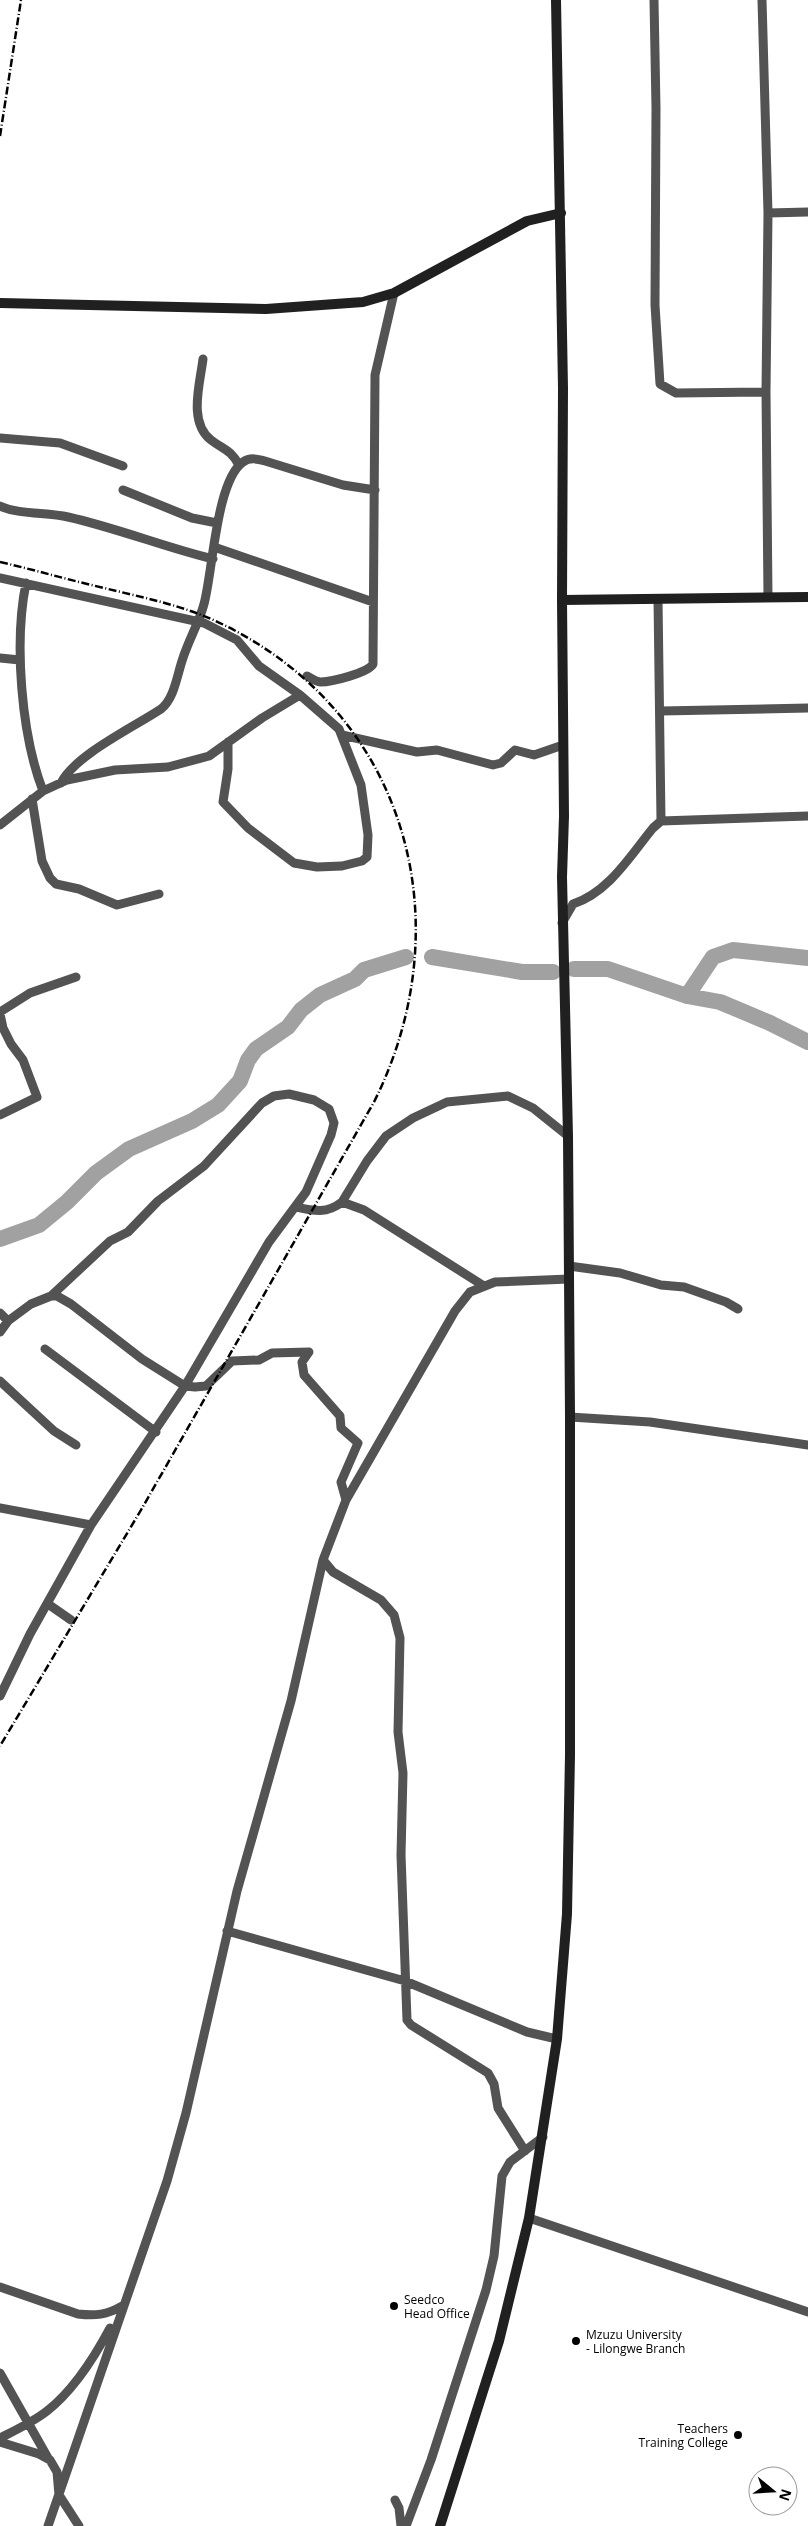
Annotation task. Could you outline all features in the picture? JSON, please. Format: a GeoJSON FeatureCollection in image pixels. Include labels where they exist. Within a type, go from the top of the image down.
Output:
{"type":"FeatureCollection","features":[{"type":"Feature","properties":{"kind":"main road"},"geometry":{"type":"LineString","coordinates":[[440,2526],[499,2342],[529,2218],[557,2039],[567,1914],[570,1833],[570,1417],[568,1136],[562,924],[564,431],[556,0]]}},
{"type":"Feature","properties":{"kind":"main road"},"geometry":{"type":"LineString","coordinates":[[0,303],[282,309],[363,302],[394,293],[527,221],[561,213]]}},
{"type":"Feature","properties":{"kind":"main road"},"geometry":{"type":"LineString","coordinates":[[562,600],[808,597]]}},
{"type":"Feature","properties":{"kind":"street"},"geometry":{"type":"LineString","coordinates":[[654,0],[656,108],[654,305],[660,384],[676,393],[766,392]]}},
{"type":"Feature","properties":{"kind":"street"},"geometry":{"type":"LineString","coordinates":[[762,0],[768,213],[766,392],[768,597]]}},
{"type":"Feature","properties":{"kind":"street"},"geometry":{"type":"LineString","coordinates":[[768,213],[808,212]]}},
{"type":"Feature","properties":{"kind":"street"},"geometry":{"type":"LineString","coordinates":[[306,676],[323,682],[371,668],[375,490],[375,375],[394,293]]}},
{"type":"Feature","properties":{"kind":"street"},"geometry":{"type":"LineString","coordinates":[[203,360],[196,409],[198,417],[206,435],[229,450],[240,465]]}},
{"type":"Feature","properties":{"kind":"street"},"geometry":{"type":"LineString","coordinates":[[0,438],[70,446],[122,466]]}},
{"type":"Feature","properties":{"kind":"street"},"geometry":{"type":"LineString","coordinates":[[60,783],[64,776],[83,758],[166,706],[196,622],[204,606],[222,500],[240,465],[244,461],[255,459],[343,485],[375,490]]}},
{"type":"Feature","properties":{"kind":"street"},"geometry":{"type":"LineString","coordinates":[[123,490],[192,518],[217,523]]}},
{"type":"Feature","properties":{"kind":"street"},"geometry":{"type":"LineString","coordinates":[[0,506],[75,519],[212,559]]}},
{"type":"Feature","properties":{"kind":"street"},"geometry":{"type":"LineString","coordinates":[[214,547],[373,602]]}},
{"type":"Feature","properties":{"kind":"street"},"geometry":{"type":"LineString","coordinates":[[0,578],[196,622],[230,635],[244,646],[259,666],[300,695],[333,723],[342,735],[361,785],[368,835],[367,857],[350,865],[331,867],[303,866],[287,859],[248,828],[224,805],[222,800],[228,769],[228,742]]}},
{"type":"Feature","properties":{"kind":"street"},"geometry":{"type":"LineString","coordinates":[[26,583],[20,616],[22,692],[31,744],[43,791]]}},
{"type":"Feature","properties":{"kind":"street"},"geometry":{"type":"LineString","coordinates":[[658,598],[661,821]]}},
{"type":"Feature","properties":{"kind":"street"},"geometry":{"type":"LineString","coordinates":[[0,658],[20,660]]}},
{"type":"Feature","properties":{"kind":"street"},"geometry":{"type":"LineString","coordinates":[[0,825],[43,791],[60,783],[115,770],[168,767],[209,756],[300,695]]}},
{"type":"Feature","properties":{"kind":"street"},"geometry":{"type":"LineString","coordinates":[[661,711],[808,708]]}},
{"type":"Feature","properties":{"kind":"street"},"geometry":{"type":"LineString","coordinates":[[342,735],[417,752],[437,750],[493,765],[501,763],[515,750],[534,755],[563,745]]}},
{"type":"Feature","properties":{"kind":"street"},"geometry":{"type":"LineString","coordinates":[[32,799],[42,861],[50,878],[56,884],[79,889],[117,905],[159,894]]}},
{"type":"Feature","properties":{"kind":"street"},"geometry":{"type":"LineString","coordinates":[[562,924],[573,904],[587,899],[611,880],[653,828],[661,821],[808,816]]}},
{"type":"Feature","properties":{"kind":"street"},"geometry":{"type":"LineString","coordinates":[[0,1115],[37,1097],[23,1060],[11,1044],[3,1028],[0,1013],[30,993],[76,977]]}},
{"type":"Feature","properties":{"kind":"street"},"geometry":{"type":"LineString","coordinates":[[0,1332],[8,1321],[31,1304],[50,1296],[110,1241],[128,1232],[152,1206],[204,1166],[254,1110],[274,1096],[289,1094],[314,1100],[329,1109],[334,1123],[331,1135],[306,1192],[259,1258],[185,1386],[156,1432],[91,1525],[0,1696]]}},
{"type":"Feature","properties":{"kind":"street"},"geometry":{"type":"LineString","coordinates":[[296,1207],[327,1211],[342,1202],[367,1160],[386,1136],[413,1118],[447,1102],[508,1096],[533,1108],[568,1136]]}},
{"type":"Feature","properties":{"kind":"street"},"geometry":{"type":"LineString","coordinates":[[342,1202],[364,1210],[484,1286]]}},
{"type":"Feature","properties":{"kind":"street"},"geometry":{"type":"LineString","coordinates":[[569,1266],[610,1272],[661,1285],[684,1287],[726,1302],[738,1309]]}},
{"type":"Feature","properties":{"kind":"street"},"geometry":{"type":"LineString","coordinates":[[48,2526],[166,2181],[186,2113],[227,1931],[268,1775],[289,1709],[322,1560],[346,1500],[455,1311],[470,1292],[495,1282],[569,1279]]}},
{"type":"Feature","properties":{"kind":"street"},"geometry":{"type":"LineString","coordinates":[[50,1296],[63,1298],[142,1359],[185,1386],[206,1386],[232,1361],[259,1360],[272,1353],[309,1352],[302,1362],[304,1375],[340,1416],[341,1428],[358,1443],[342,1482],[346,1500]]}},
{"type":"Feature","properties":{"kind":"street"},"geometry":{"type":"LineString","coordinates":[[0,1314],[8,1321]]}},
{"type":"Feature","properties":{"kind":"street"},"geometry":{"type":"LineString","coordinates":[[45,1349],[156,1432]]}},
{"type":"Feature","properties":{"kind":"street"},"geometry":{"type":"LineString","coordinates":[[0,1381],[54,1431],[76,1446]]}},
{"type":"Feature","properties":{"kind":"street"},"geometry":{"type":"LineString","coordinates":[[570,1417],[650,1422],[808,1445]]}},
{"type":"Feature","properties":{"kind":"street"},"geometry":{"type":"LineString","coordinates":[[0,1508],[30,1512],[91,1525]]}},
{"type":"Feature","properties":{"kind":"street"},"geometry":{"type":"LineString","coordinates":[[322,1560],[333,1572],[381,1600],[394,1615],[400,1638],[398,1732],[403,1772],[401,1855],[407,2020],[411,2025],[488,2073],[494,2084],[498,2108],[525,2151]]}},
{"type":"Feature","properties":{"kind":"street"},"geometry":{"type":"LineString","coordinates":[[48,1604],[71,1620]]}},
{"type":"Feature","properties":{"kind":"street"},"geometry":{"type":"LineString","coordinates":[[227,1931],[405,1981],[526,2032],[557,2039]]}},
{"type":"Feature","properties":{"kind":"street"},"geometry":{"type":"LineString","coordinates":[[406,2526],[432,2460],[486,2290],[494,2256],[502,2176],[510,2162],[543,2137]]}},
{"type":"Feature","properties":{"kind":"street"},"geometry":{"type":"LineString","coordinates":[[529,2218],[808,2312]]}},
{"type":"Feature","properties":{"kind":"street"},"geometry":{"type":"LineString","coordinates":[[0,2287],[78,2314],[92,2316],[109,2314],[122,2306]]}},
{"type":"Feature","properties":{"kind":"street"},"geometry":{"type":"LineString","coordinates":[[0,2438],[47,2412],[63,2396],[85,2369],[122,2306]]}},
{"type":"Feature","properties":{"kind":"street"},"geometry":{"type":"LineString","coordinates":[[0,2373],[57,2472],[59,2495],[79,2526]]}},
{"type":"Feature","properties":{"kind":"street"},"geometry":{"type":"LineString","coordinates":[[0,2442],[39,2454],[50,2460]]}},
{"type":"Feature","properties":{"kind":"street"},"geometry":{"type":"LineString","coordinates":[[395,2500],[399,2508],[401,2526]]}},
{"type":"Feature","properties":{"kind":"waterway"},"geometry":{"type":"LineString","coordinates":[[687,996],[713,957],[733,950],[808,958]]}},
{"type":"Feature","properties":{"kind":"waterway"},"geometry":{"type":"LineString","coordinates":[[0,1239],[39,1225],[67,1202],[96,1173],[129,1149],[192,1121],[218,1105],[240,1081],[248,1060],[256,1049],[288,1027],[301,1010],[320,995],[355,979],[364,970],[406,957]]}},
{"type":"Feature","properties":{"kind":"waterway"},"geometry":{"type":"LineString","coordinates":[[432,957],[522,972],[553,972]]}},
{"type":"Feature","properties":{"kind":"waterway"},"geometry":{"type":"LineString","coordinates":[[574,969],[608,969],[687,996],[720,1002],[770,1023],[808,1042]]}},
{"type":"Feature","properties":{"kind":"railway"},"geometry":{"type":"LineString","coordinates":[[0,136],[21,0]]}},
{"type":"Feature","properties":{"kind":"railway"},"geometry":{"type":"LineString","coordinates":[[0,562],[150,599],[196,613],[226,626],[288,665],[338,714],[376,770],[402,831],[414,897],[414,965],[401,1034],[374,1102],[141,1510],[0,1746]]}},
{"type":"Feature","properties":{"kind":"place","name":"Seedco Head Office"},"geometry":{"type":"Point","coordinates":[394,2306]}},
{"type":"Feature","properties":{"kind":"place","name":"Mzuzu University - Lilongwe Branch"},"geometry":{"type":"Point","coordinates":[576,2341]}},
{"type":"Feature","properties":{"kind":"place","name":"Teachers Training College"},"geometry":{"type":"Point","coordinates":[738,2435]}}]}
